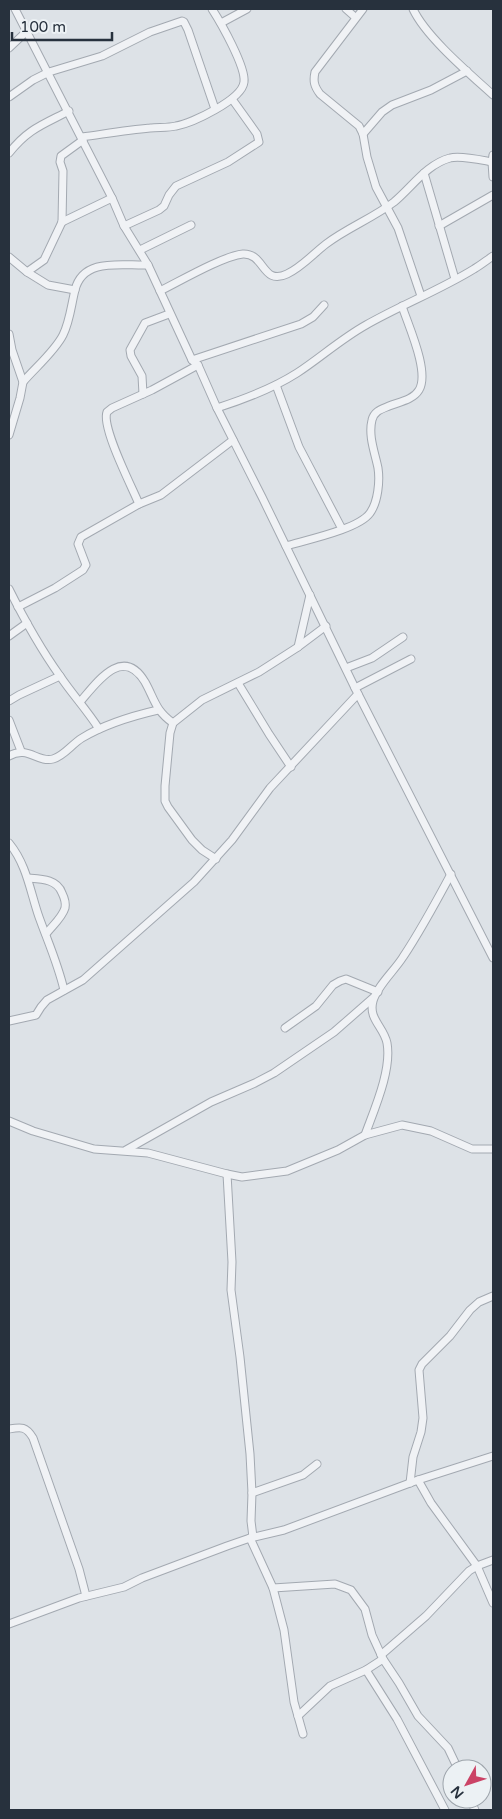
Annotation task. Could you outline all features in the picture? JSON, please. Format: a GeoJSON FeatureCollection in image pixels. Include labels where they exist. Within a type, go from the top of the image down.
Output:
{"type":"FeatureCollection","features":[{"type":"Feature","properties":{"kind":"street"},"geometry":{"type":"LineString","coordinates":[[17,9],[112,198],[124,226],[148,265],[170,314],[357,691],[493,958]]}},
{"type":"Feature","properties":{"kind":"street"},"geometry":{"type":"LineString","coordinates":[[27,272],[44,260],[62,222],[63,171],[60,162],[61,156],[82,138],[149,128],[174,127],[200,118],[232,99],[241,90],[244,82],[243,74],[235,51],[212,9]]}},
{"type":"Feature","properties":{"kind":"street"},"geometry":{"type":"LineString","coordinates":[[221,23],[246,9]]}},
{"type":"Feature","properties":{"kind":"street"},"geometry":{"type":"LineString","coordinates":[[346,9],[355,18]]}},
{"type":"Feature","properties":{"kind":"street"},"geometry":{"type":"LineString","coordinates":[[363,9],[314,72],[313,80],[320,94],[359,126],[363,134],[367,157],[376,187],[398,228],[421,296]]}},
{"type":"Feature","properties":{"kind":"street"},"geometry":{"type":"LineString","coordinates":[[413,9],[424,26],[493,95]]}},
{"type":"Feature","properties":{"kind":"street"},"geometry":{"type":"LineString","coordinates":[[9,97],[33,80],[49,72],[102,56],[150,32],[182,21],[188,30],[215,109]]}},
{"type":"Feature","properties":{"kind":"street"},"geometry":{"type":"LineString","coordinates":[[9,48],[27,31]]}},
{"type":"Feature","properties":{"kind":"street"},"geometry":{"type":"LineString","coordinates":[[363,134],[382,112],[392,105],[431,90],[467,71]]}},
{"type":"Feature","properties":{"kind":"street"},"geometry":{"type":"LineString","coordinates":[[124,226],[159,210],[164,206],[172,189],[176,186],[228,162],[259,142],[257,134],[232,99]]}},
{"type":"Feature","properties":{"kind":"street"},"geometry":{"type":"LineString","coordinates":[[9,153],[20,139],[35,127],[69,112]]}},
{"type":"Feature","properties":{"kind":"street"},"geometry":{"type":"LineString","coordinates":[[160,290],[211,266],[243,254],[256,258],[271,276],[286,275],[305,263],[332,240],[386,208],[435,164],[452,157],[492,158],[493,177]]}},
{"type":"Feature","properties":{"kind":"street"},"geometry":{"type":"LineString","coordinates":[[424,174],[455,279]]}},
{"type":"Feature","properties":{"kind":"street"},"geometry":{"type":"LineString","coordinates":[[439,226],[493,195]]}},
{"type":"Feature","properties":{"kind":"street"},"geometry":{"type":"LineString","coordinates":[[62,222],[112,198]]}},
{"type":"Feature","properties":{"kind":"street"},"geometry":{"type":"LineString","coordinates":[[140,250],[192,225]]}},
{"type":"Feature","properties":{"kind":"street"},"geometry":{"type":"LineString","coordinates":[[217,408],[258,394],[332,349],[351,334],[475,269],[493,256]]}},
{"type":"Feature","properties":{"kind":"street"},"geometry":{"type":"LineString","coordinates":[[9,257],[27,272],[48,285],[75,290]]}},
{"type":"Feature","properties":{"kind":"street"},"geometry":{"type":"LineString","coordinates":[[9,435],[23,382],[62,337],[68,322],[75,290],[82,276],[98,266],[107,264],[148,265]]}},
{"type":"Feature","properties":{"kind":"street"},"geometry":{"type":"LineString","coordinates":[[139,504],[115,449],[106,415],[110,409],[144,394],[195,362],[301,324],[313,318],[324,305]]}},
{"type":"Feature","properties":{"kind":"street"},"geometry":{"type":"LineString","coordinates":[[286,546],[355,525],[370,513],[377,496],[378,470],[371,428],[375,414],[412,397],[419,390],[422,378],[421,366],[402,306]]}},
{"type":"Feature","properties":{"kind":"street"},"geometry":{"type":"LineString","coordinates":[[144,394],[142,376],[131,356],[130,350],[145,323],[170,314]]}},
{"type":"Feature","properties":{"kind":"street"},"geometry":{"type":"LineString","coordinates":[[9,334],[10,350],[23,382]]}},
{"type":"Feature","properties":{"kind":"street"},"geometry":{"type":"LineString","coordinates":[[276,384],[299,447],[342,529]]}},
{"type":"Feature","properties":{"kind":"street"},"geometry":{"type":"LineString","coordinates":[[18,606],[55,588],[83,570],[86,565],[78,540],[139,504],[161,495],[175,486],[194,469],[233,440]]}},
{"type":"Feature","properties":{"kind":"street"},"geometry":{"type":"LineString","coordinates":[[9,589],[27,623],[60,676],[99,728]]}},
{"type":"Feature","properties":{"kind":"street"},"geometry":{"type":"LineString","coordinates":[[298,647],[310,595]]}},
{"type":"Feature","properties":{"kind":"street"},"geometry":{"type":"LineString","coordinates":[[9,636],[27,623]]}},
{"type":"Feature","properties":{"kind":"street"},"geometry":{"type":"LineString","coordinates":[[216,858],[202,850],[192,840],[172,814],[166,800],[170,733],[173,723],[202,700],[238,683],[298,647],[326,626]]}},
{"type":"Feature","properties":{"kind":"street"},"geometry":{"type":"LineString","coordinates":[[346,668],[372,658],[403,637]]}},
{"type":"Feature","properties":{"kind":"street"},"geometry":{"type":"LineString","coordinates":[[9,1021],[34,1017],[47,1000],[83,980],[194,882],[232,840],[259,802],[357,691],[411,659]]}},
{"type":"Feature","properties":{"kind":"street"},"geometry":{"type":"LineString","coordinates":[[80,702],[108,671],[128,666],[134,668],[139,674],[158,710],[173,723]]}},
{"type":"Feature","properties":{"kind":"street"},"geometry":{"type":"LineString","coordinates":[[9,701],[60,676]]}},
{"type":"Feature","properties":{"kind":"street"},"geometry":{"type":"LineString","coordinates":[[238,683],[291,767]]}},
{"type":"Feature","properties":{"kind":"street"},"geometry":{"type":"LineString","coordinates":[[9,756],[21,751],[45,759],[52,759],[60,756],[72,744],[99,728],[136,715],[158,710]]}},
{"type":"Feature","properties":{"kind":"street"},"geometry":{"type":"LineString","coordinates":[[9,720],[21,751]]}},
{"type":"Feature","properties":{"kind":"street"},"geometry":{"type":"LineString","coordinates":[[9,843],[17,852],[28,878],[64,990]]}},
{"type":"Feature","properties":{"kind":"street"},"geometry":{"type":"LineString","coordinates":[[126,1150],[211,1102],[274,1073],[334,1032],[376,995],[403,958],[433,910],[451,874]]}},
{"type":"Feature","properties":{"kind":"street"},"geometry":{"type":"LineString","coordinates":[[28,878],[50,881],[61,888],[65,908],[46,934]]}},
{"type":"Feature","properties":{"kind":"street"},"geometry":{"type":"LineString","coordinates":[[286,1028],[316,1006],[334,985],[340,981],[346,979],[376,995]]}},
{"type":"Feature","properties":{"kind":"street"},"geometry":{"type":"LineString","coordinates":[[364,1135],[376,1106],[388,1054],[386,1041],[371,1009],[376,995]]}},
{"type":"Feature","properties":{"kind":"street"},"geometry":{"type":"LineString","coordinates":[[9,1121],[33,1131],[94,1149],[126,1150],[165,1157],[242,1177],[287,1171],[338,1150],[364,1135],[402,1125],[430,1131],[472,1149],[493,1149]]}},
{"type":"Feature","properties":{"kind":"street"},"geometry":{"type":"LineString","coordinates":[[227,1174],[232,1262],[231,1290],[250,1454],[252,1538],[273,1588],[284,1630],[294,1702],[303,1734]]}},
{"type":"Feature","properties":{"kind":"street"},"geometry":{"type":"LineString","coordinates":[[410,1483],[412,1463],[421,1432],[419,1370],[422,1364],[450,1336],[470,1310],[479,1302],[493,1296]]}},
{"type":"Feature","properties":{"kind":"street"},"geometry":{"type":"LineString","coordinates":[[9,1429],[23,1428],[29,1431],[79,1568],[86,1596]]}},
{"type":"Feature","properties":{"kind":"street"},"geometry":{"type":"LineString","coordinates":[[9,1624],[86,1596],[124,1587],[142,1578],[252,1538],[284,1530],[418,1480],[493,1456]]}},
{"type":"Feature","properties":{"kind":"street"},"geometry":{"type":"LineString","coordinates":[[252,1493],[302,1476],[317,1464]]}},
{"type":"Feature","properties":{"kind":"street"},"geometry":{"type":"LineString","coordinates":[[418,1480],[432,1504],[477,1566],[493,1603]]}},
{"type":"Feature","properties":{"kind":"street"},"geometry":{"type":"LineString","coordinates":[[298,1716],[330,1686],[366,1670],[426,1616],[463,1576],[477,1566],[493,1560]]}},
{"type":"Feature","properties":{"kind":"street"},"geometry":{"type":"LineString","coordinates":[[273,1588],[335,1584],[351,1590],[365,1609],[372,1635],[382,1657],[418,1716],[448,1748],[453,1759]]}},
{"type":"Feature","properties":{"kind":"street"},"geometry":{"type":"LineString","coordinates":[[366,1670],[397,1720],[445,1810]]}}]}
